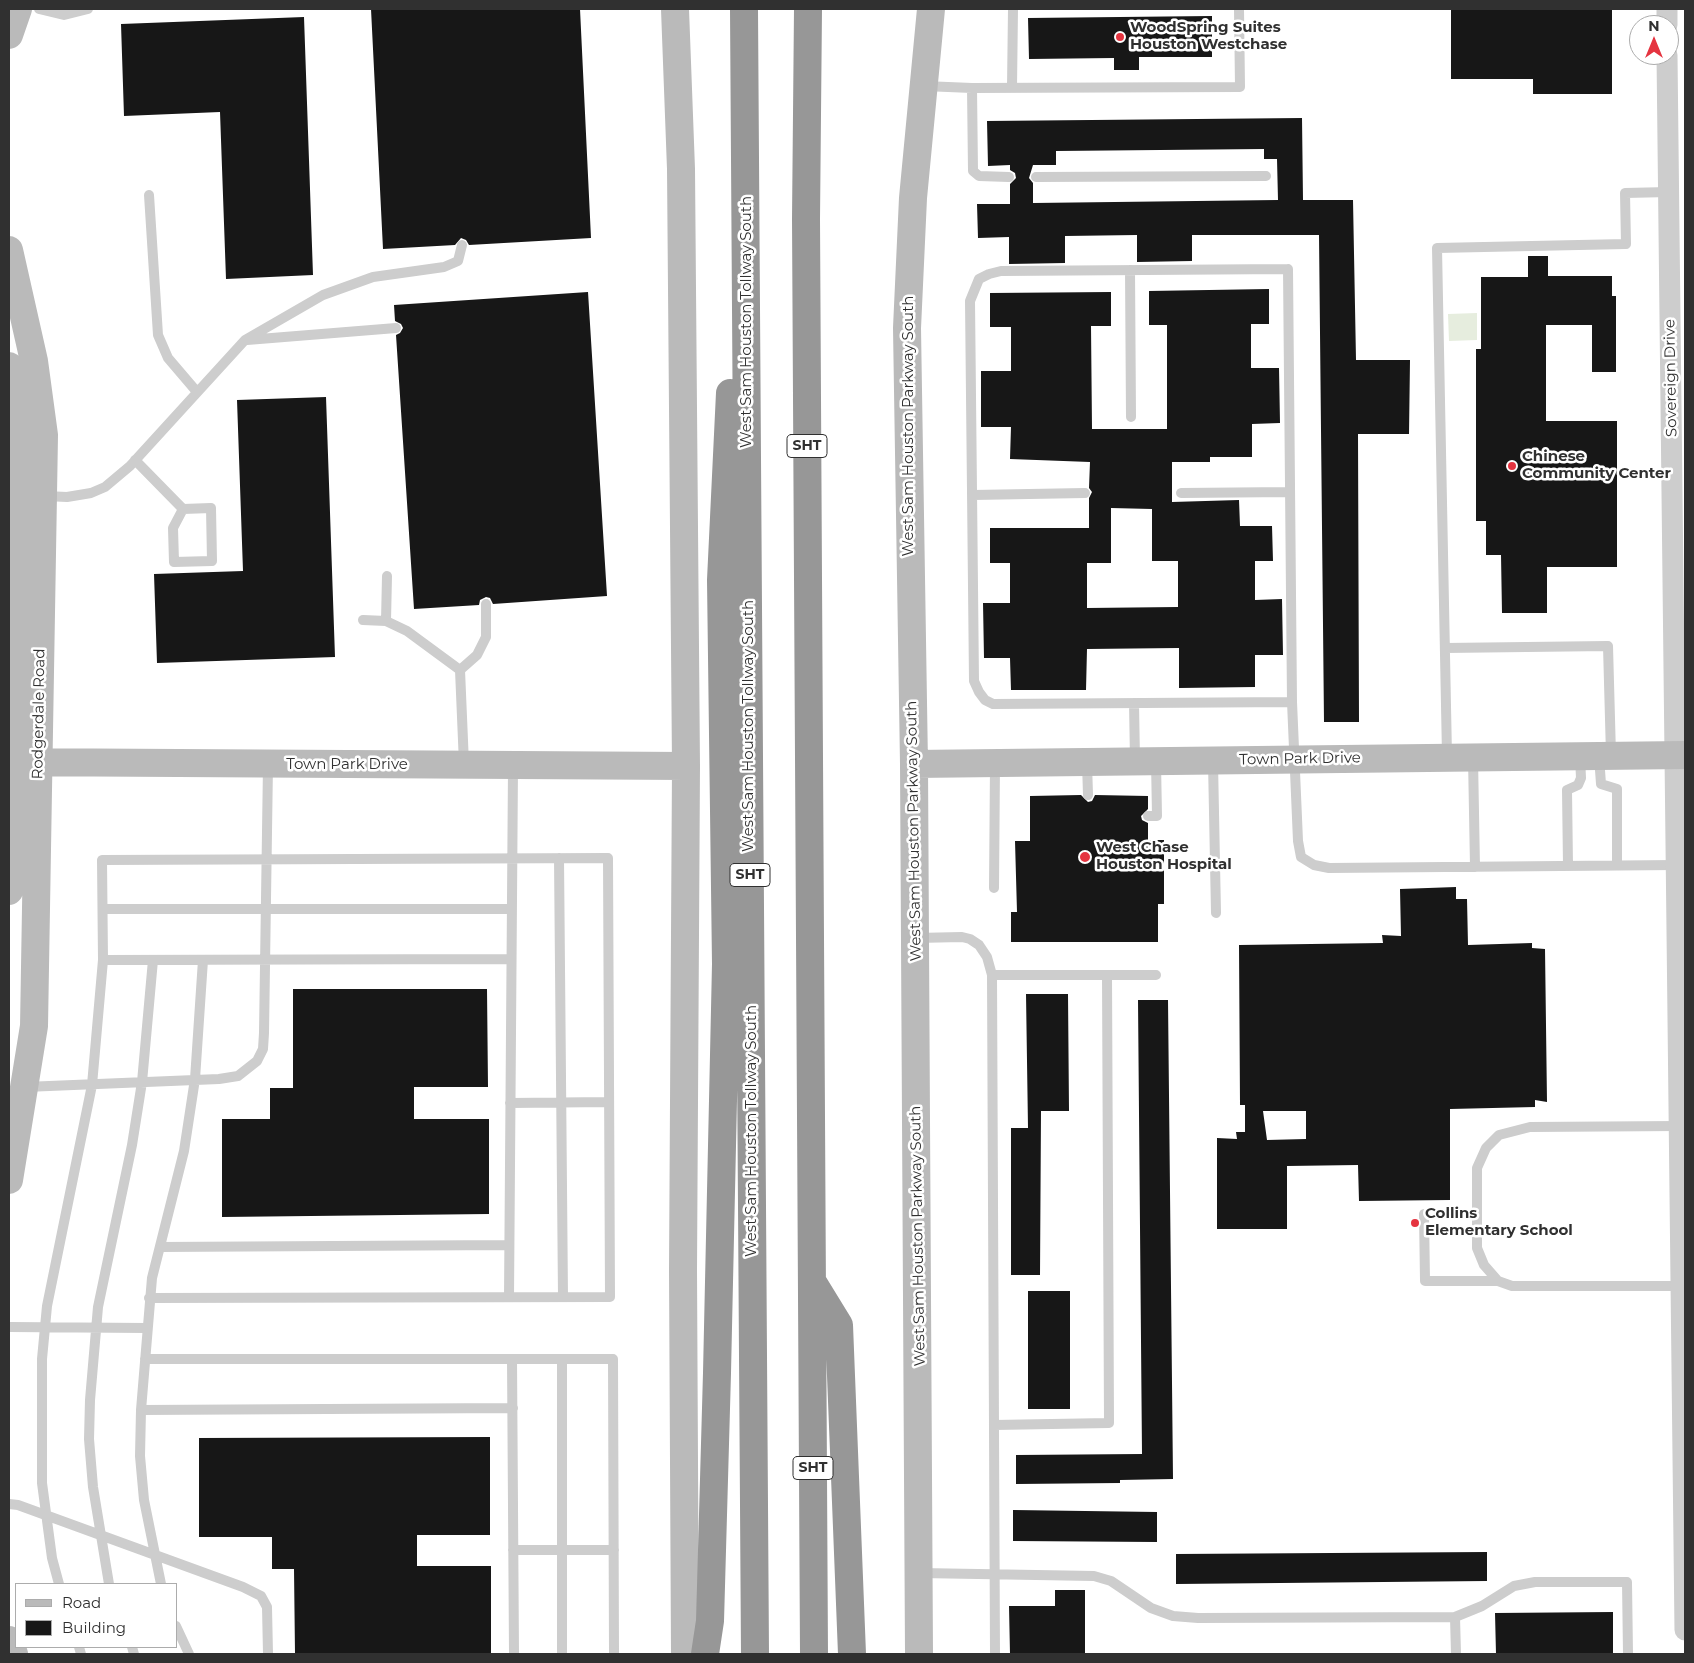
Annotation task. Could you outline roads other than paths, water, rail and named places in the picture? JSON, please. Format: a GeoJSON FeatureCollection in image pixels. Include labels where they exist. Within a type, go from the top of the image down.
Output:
{"type":"FeatureCollection","features":[{"type":"Feature","properties":{"kind":"highway","name":"West Sam Houston Tollway South"},"geometry":{"type":"LineString","coordinates":[[744,9],[756,1654]]}},
{"type":"Feature","properties":{"kind":"highway","name":"SHT"},"geometry":{"type":"LineString","coordinates":[[808,9],[806,219],[814,1654]]}},
{"type":"Feature","properties":{"kind":"highway"},"geometry":{"type":"LineString","coordinates":[[706,1654],[710,1621],[717,1383],[726,964],[720,580],[745,97]]}},
{"type":"Feature","properties":{"kind":"highway"},"geometry":{"type":"LineString","coordinates":[[812,1281],[839,1326],[852,1654]]}},
{"type":"Feature","properties":{"kind":"main road"},"geometry":{"type":"LineString","coordinates":[[9,36],[18,9]]}},
{"type":"Feature","properties":{"kind":"main road"},"geometry":{"type":"LineString","coordinates":[[674,9],[681,169],[686,766],[683,1270],[685,1654]]}},
{"type":"Feature","properties":{"kind":"main road","name":"West Sam Houston Parkway South"},"geometry":{"type":"LineString","coordinates":[[919,1654],[914,764],[907,328],[913,198],[931,9]]}},
{"type":"Feature","properties":{"kind":"main road","name":"Rodgerdale Road"},"geometry":{"type":"LineString","coordinates":[[9,250],[34,361],[44,435],[26,495]]}},
{"type":"Feature","properties":{"kind":"main road","name":"Rodgerdale Road"},"geometry":{"type":"LineString","coordinates":[[9,366],[26,495],[20,762],[34,1026],[16,1086],[9,1180]]}},
{"type":"Feature","properties":{"kind":"main road","name":"Town Park Drive"},"geometry":{"type":"LineString","coordinates":[[914,764],[1680,756]]}},
{"type":"Feature","properties":{"kind":"main road","name":"Town Park Drive"},"geometry":{"type":"LineString","coordinates":[[20,762],[686,766]]}},
{"type":"Feature","properties":{"kind":"main road","name":"Rodgerdale Road"},"geometry":{"type":"LineString","coordinates":[[9,891],[9,798],[20,762]]}},
{"type":"Feature","properties":{"kind":"main road"},"geometry":{"type":"LineString","coordinates":[[9,1640],[14,1654]]}},
{"type":"Feature","properties":{"kind":"street","name":"Sovereign Drive"},"geometry":{"type":"LineString","coordinates":[[1667,65],[1680,756],[1676,865],[1682,1054],[1679,1126],[1683,1161],[1681,1286],[1685,1630]]}},
{"type":"Feature","properties":{"kind":"lane"},"geometry":{"type":"LineString","coordinates":[[39,9],[64,16],[88,9]]}},
{"type":"Feature","properties":{"kind":"lane"},"geometry":{"type":"LineString","coordinates":[[1012,87],[1013,9]]}},
{"type":"Feature","properties":{"kind":"lane"},"geometry":{"type":"LineString","coordinates":[[923,86],[972,88],[1240,87],[1239,9]]}},
{"type":"Feature","properties":{"kind":"lane"},"geometry":{"type":"LineString","coordinates":[[972,88],[974,171],[979,176],[1009,177]]}},
{"type":"Feature","properties":{"kind":"lane"},"geometry":{"type":"LineString","coordinates":[[1036,177],[1266,176]]}},
{"type":"Feature","properties":{"kind":"lane"},"geometry":{"type":"LineString","coordinates":[[1475,867],[1445,648],[1437,248],[1626,244],[1625,193],[1669,192]]}},
{"type":"Feature","properties":{"kind":"lane"},"geometry":{"type":"LineString","coordinates":[[149,194],[158,336],[168,358],[197,392]]}},
{"type":"Feature","properties":{"kind":"lane"},"geometry":{"type":"LineString","coordinates":[[26,495],[67,497],[91,493],[105,487],[135,460],[245,340],[322,295],[373,277],[444,267],[458,261],[462,245]]}},
{"type":"Feature","properties":{"kind":"lane"},"geometry":{"type":"LineString","coordinates":[[1292,702],[993,704],[979,692],[974,681],[970,301],[979,280],[989,274],[1001,271],[1288,269],[1293,759],[1297,782],[1298,841],[1301,857],[1314,865],[1329,868],[1676,865]]}},
{"type":"Feature","properties":{"kind":"lane"},"geometry":{"type":"LineString","coordinates":[[1130,270],[1131,417]]}},
{"type":"Feature","properties":{"kind":"lane"},"geometry":{"type":"LineString","coordinates":[[245,340],[396,328]]}},
{"type":"Feature","properties":{"kind":"lane"},"geometry":{"type":"LineString","coordinates":[[135,460],[183,510]]}},
{"type":"Feature","properties":{"kind":"lane"},"geometry":{"type":"LineString","coordinates":[[1181,493],[1290,492]]}},
{"type":"Feature","properties":{"kind":"lane"},"geometry":{"type":"LineString","coordinates":[[973,494],[1085,493]]}},
{"type":"Feature","properties":{"kind":"lane"},"geometry":{"type":"LineString","coordinates":[[210,508],[212,561],[174,562],[173,528],[183,510],[210,508]]}},
{"type":"Feature","properties":{"kind":"lane"},"geometry":{"type":"LineString","coordinates":[[386,620],[387,576]]}},
{"type":"Feature","properties":{"kind":"lane"},"geometry":{"type":"LineString","coordinates":[[460,670],[477,655],[486,637],[486,604]]}},
{"type":"Feature","properties":{"kind":"lane"},"geometry":{"type":"LineString","coordinates":[[364,620],[386,620],[408,631],[460,670]]}},
{"type":"Feature","properties":{"kind":"lane"},"geometry":{"type":"LineString","coordinates":[[1445,648],[1608,646],[1597,756],[1601,784],[1617,789],[1617,865]]}},
{"type":"Feature","properties":{"kind":"lane"},"geometry":{"type":"LineString","coordinates":[[460,670],[464,765]]}},
{"type":"Feature","properties":{"kind":"lane"},"geometry":{"type":"LineString","coordinates":[[1134,703],[1157,816],[1148,816]]}},
{"type":"Feature","properties":{"kind":"lane"},"geometry":{"type":"LineString","coordinates":[[1568,866],[1567,790],[1578,785],[1597,756]]}},
{"type":"Feature","properties":{"kind":"lane"},"geometry":{"type":"LineString","coordinates":[[1213,760],[1216,913]]}},
{"type":"Feature","properties":{"kind":"lane"},"geometry":{"type":"LineString","coordinates":[[1087,762],[1088,796]]}},
{"type":"Feature","properties":{"kind":"lane"},"geometry":{"type":"LineString","coordinates":[[994,888],[995,763]]}},
{"type":"Feature","properties":{"kind":"lane"},"geometry":{"type":"LineString","coordinates":[[16,1086],[92,1085],[238,1076],[257,1061],[263,1049],[264,1041],[268,764]]}},
{"type":"Feature","properties":{"kind":"lane"},"geometry":{"type":"LineString","coordinates":[[509,1297],[512,766]]}},
{"type":"Feature","properties":{"kind":"lane"},"geometry":{"type":"LineString","coordinates":[[559,858],[563,1297]]}},
{"type":"Feature","properties":{"kind":"lane"},"geometry":{"type":"LineString","coordinates":[[59,1583],[52,1558],[45,1515],[42,1483],[40,1389],[45,1327],[92,1085],[103,960],[102,860],[608,858],[610,1297],[149,1298]]}},
{"type":"Feature","properties":{"kind":"lane"},"geometry":{"type":"LineString","coordinates":[[103,909],[510,909]]}},
{"type":"Feature","properties":{"kind":"lane"},"geometry":{"type":"LineString","coordinates":[[915,938],[962,937],[970,939],[979,945],[987,957],[992,975],[995,1654]]}},
{"type":"Feature","properties":{"kind":"lane"},"geometry":{"type":"LineString","coordinates":[[103,960],[510,959]]}},
{"type":"Feature","properties":{"kind":"lane"},"geometry":{"type":"LineString","coordinates":[[109,1583],[93,1488],[89,1439],[96,1328],[102,1286],[132,1145],[142,1082],[153,960]]}},
{"type":"Feature","properties":{"kind":"lane"},"geometry":{"type":"LineString","coordinates":[[161,1583],[144,1500],[140,1456],[144,1360],[149,1298],[184,1151],[195,1079],[203,960]]}},
{"type":"Feature","properties":{"kind":"lane"},"geometry":{"type":"LineString","coordinates":[[992,975],[1156,975]]}},
{"type":"Feature","properties":{"kind":"lane"},"geometry":{"type":"LineString","coordinates":[[994,1425],[1109,1423],[1107,975]]}},
{"type":"Feature","properties":{"kind":"lane"},"geometry":{"type":"LineString","coordinates":[[510,1103],[610,1102]]}},
{"type":"Feature","properties":{"kind":"lane"},"geometry":{"type":"LineString","coordinates":[[1498,1281],[1484,1264],[1477,1248],[1477,1168],[1486,1148],[1499,1135],[1530,1127],[1679,1126]]}},
{"type":"Feature","properties":{"kind":"lane"},"geometry":{"type":"LineString","coordinates":[[1424,1214],[1425,1281],[1498,1281],[1522,1287],[1681,1286]]}},
{"type":"Feature","properties":{"kind":"lane"},"geometry":{"type":"LineString","coordinates":[[160,1247],[510,1245]]}},
{"type":"Feature","properties":{"kind":"lane"},"geometry":{"type":"LineString","coordinates":[[9,1327],[147,1328]]}},
{"type":"Feature","properties":{"kind":"lane"},"geometry":{"type":"LineString","coordinates":[[512,1359],[514,1654]]}},
{"type":"Feature","properties":{"kind":"lane"},"geometry":{"type":"LineString","coordinates":[[562,1359],[562,1654]]}},
{"type":"Feature","properties":{"kind":"lane"},"geometry":{"type":"LineString","coordinates":[[144,1360],[613,1359],[614,1654]]}},
{"type":"Feature","properties":{"kind":"lane"},"geometry":{"type":"LineString","coordinates":[[141,1410],[512,1408]]}},
{"type":"Feature","properties":{"kind":"lane"},"geometry":{"type":"LineString","coordinates":[[9,1504],[45,1515],[243,1587],[261,1596],[267,1607],[268,1654]]}},
{"type":"Feature","properties":{"kind":"lane"},"geometry":{"type":"LineString","coordinates":[[513,1550],[614,1550]]}},
{"type":"Feature","properties":{"kind":"lane"},"geometry":{"type":"LineString","coordinates":[[919,1573],[1094,1576],[1111,1581],[1152,1608],[1173,1616],[1455,1617],[1482,1606],[1514,1586],[1535,1582],[1627,1582],[1628,1654]]}},
{"type":"Feature","properties":{"kind":"lane"},"geometry":{"type":"LineString","coordinates":[[1455,1617],[1456,1654]]}},
{"type":"Feature","properties":{"kind":"lane"},"geometry":{"type":"LineString","coordinates":[[178,1631],[188,1654]]}},
{"type":"Feature","properties":{"kind":"place","name":"WoodSpring Suites Houston Westchase"},"geometry":{"type":"Point","coordinates":[1120,37]}},
{"type":"Feature","properties":{"kind":"place","name":"Chinese Community Center"},"geometry":{"type":"Point","coordinates":[1512,466]}},
{"type":"Feature","properties":{"kind":"place","name":"West Chase Houston Hospital"},"geometry":{"type":"Point","coordinates":[1085,857]}},
{"type":"Feature","properties":{"kind":"place","name":"Collins Elementary School"},"geometry":{"type":"Point","coordinates":[1415,1223]}}]}
